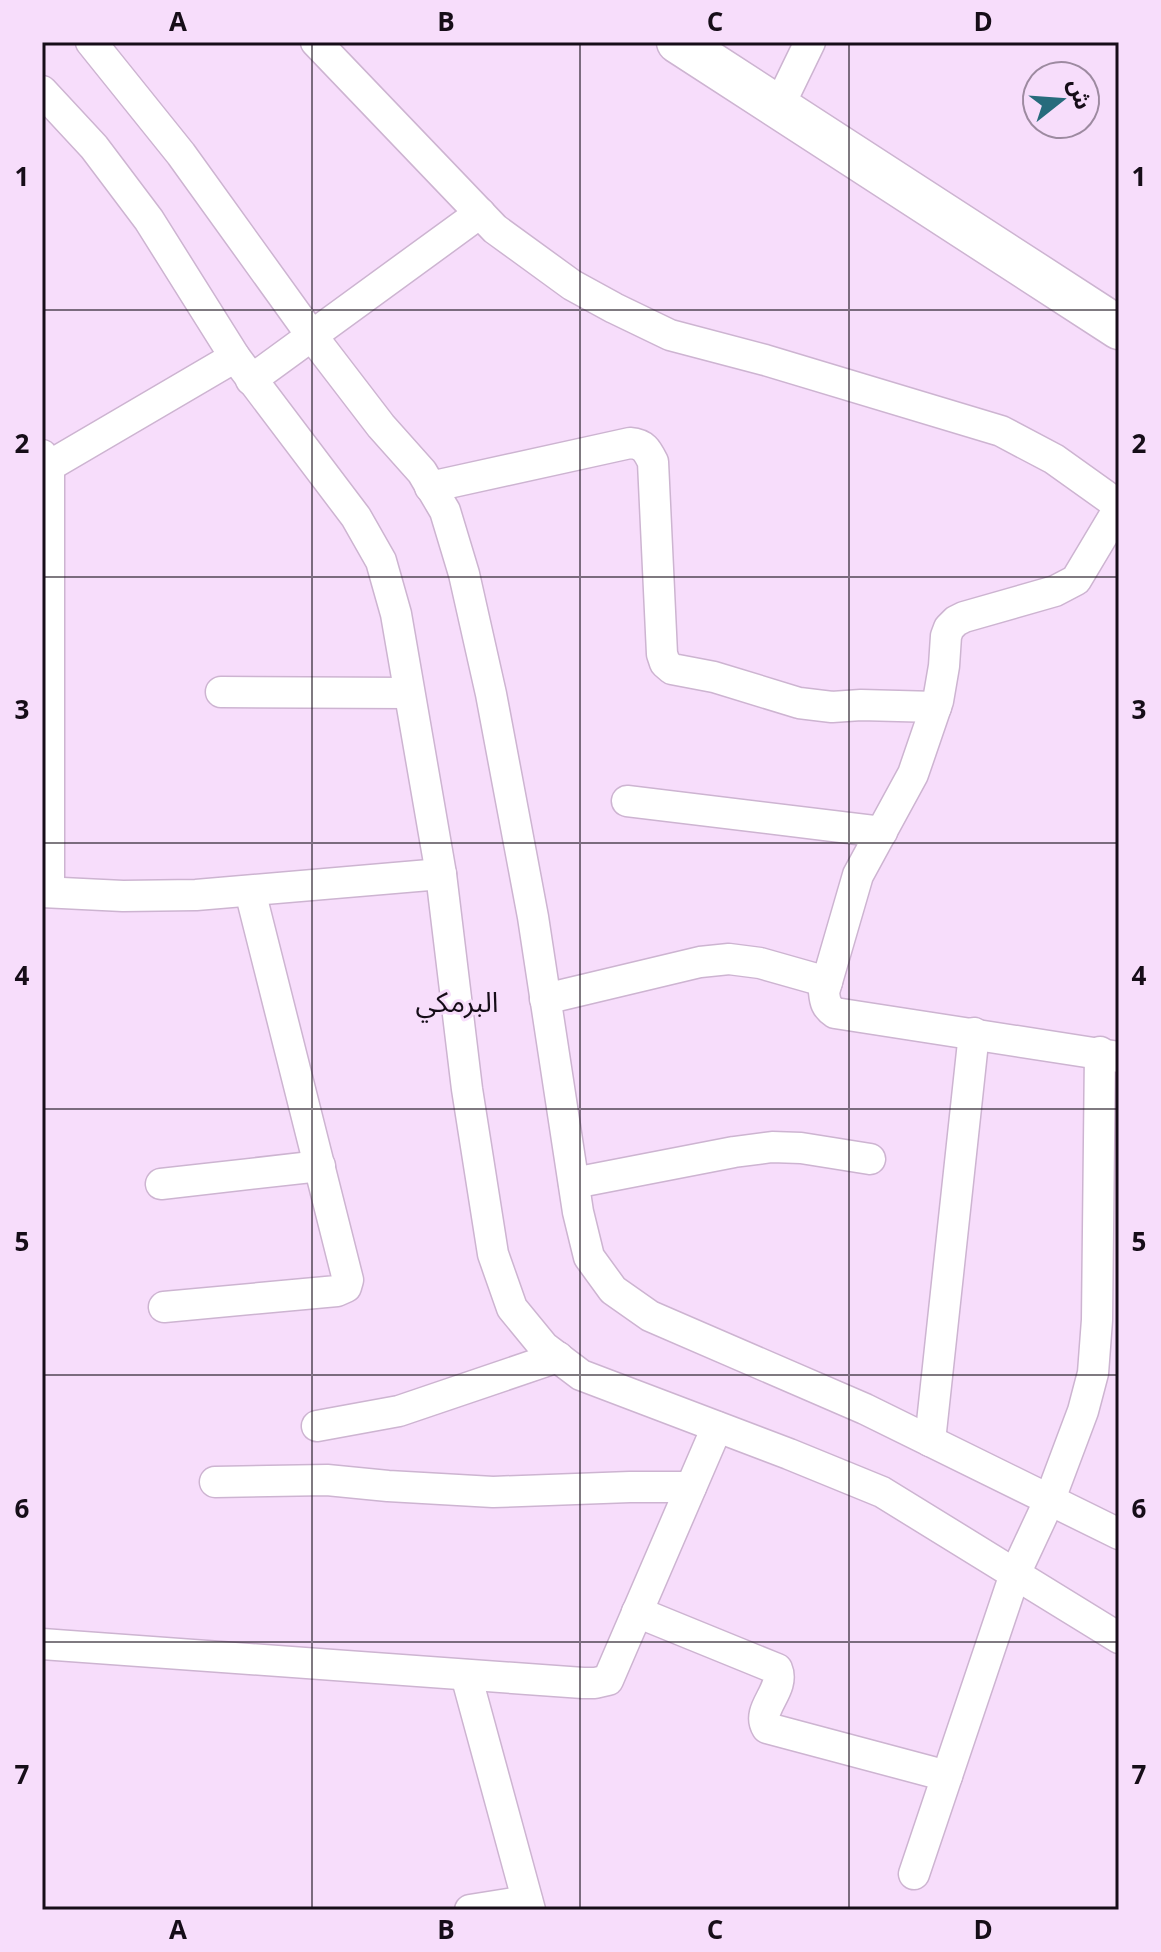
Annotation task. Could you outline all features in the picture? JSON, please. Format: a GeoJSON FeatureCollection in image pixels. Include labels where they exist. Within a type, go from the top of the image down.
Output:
{"type":"FeatureCollection","features":[{"type":"Feature","properties":{"kind":"main road"},"geometry":{"type":"LineString","coordinates":[[678,42],[1119,328]]}},
{"type":"Feature","properties":{"kind":"street"},"geometry":{"type":"LineString","coordinates":[[91,42],[181,154],[302,344],[422,472],[445,511],[464,574],[491,694],[533,917],[578,1212],[589,1257],[613,1290],[650,1316],[865,1409],[930,1441],[1045,1510],[1119,1534]]}},
{"type":"Feature","properties":{"kind":"street"},"geometry":{"type":"LineString","coordinates":[[316,42],[495,229],[572,285],[670,335],[765,360],[1001,431],[1054,459],[1119,508],[1076,580],[1055,591],[964,617],[949,628],[936,707],[913,774],[858,875],[824,992],[825,1002],[835,1013],[1110,1054],[1093,1373],[1083,1411],[1045,1510],[1018,1567],[914,1874]]}},
{"type":"Feature","properties":{"kind":"street"},"geometry":{"type":"LineString","coordinates":[[778,108],[810,42]]}},
{"type":"Feature","properties":{"kind":"street"},"geometry":{"type":"LineString","coordinates":[[42,91],[94,147],[149,220],[249,370],[356,517],[381,561],[396,614],[441,874],[467,1089],[493,1254],[512,1308],[544,1347],[581,1375],[882,1492],[1018,1567],[1119,1638]]}},
{"type":"Feature","properties":{"kind":"street"},"geometry":{"type":"LineString","coordinates":[[441,874],[181,895],[46,892],[46,460],[302,344],[480,213]]}},
{"type":"Feature","properties":{"kind":"street"},"geometry":{"type":"LineString","coordinates":[[430,487],[630,443],[639,444],[647,450],[653,462],[662,654],[665,663],[672,669],[714,677],[799,703],[832,707],[936,707]]}},
{"type":"Feature","properties":{"kind":"street"},"geometry":{"type":"LineString","coordinates":[[221,692],[408,693]]}},
{"type":"Feature","properties":{"kind":"street"},"geometry":{"type":"LineString","coordinates":[[627,801],[882,832]]}},
{"type":"Feature","properties":{"kind":"street"},"geometry":{"type":"LineString","coordinates":[[164,1307],[337,1291],[346,1287],[348,1280],[250,891]]}},
{"type":"Feature","properties":{"kind":"street"},"geometry":{"type":"LineString","coordinates":[[545,999],[700,962],[729,959],[760,963],[827,982]]}},
{"type":"Feature","properties":{"kind":"street"},"geometry":{"type":"LineString","coordinates":[[930,1441],[974,1033]]}},
{"type":"Feature","properties":{"kind":"street"},"geometry":{"type":"LineString","coordinates":[[574,1183],[772,1147],[801,1148],[870,1159]]}},
{"type":"Feature","properties":{"kind":"street"},"geometry":{"type":"LineString","coordinates":[[161,1184],[320,1166]]}},
{"type":"Feature","properties":{"kind":"street"},"geometry":{"type":"LineString","coordinates":[[317,1426],[399,1411],[558,1357]]}},
{"type":"Feature","properties":{"kind":"street"},"geometry":{"type":"LineString","coordinates":[[42,1644],[583,1683],[608,1680],[717,1427]]}},
{"type":"Feature","properties":{"kind":"street"},"geometry":{"type":"LineString","coordinates":[[215,1482],[327,1480],[493,1492],[691,1487]]}},
{"type":"Feature","properties":{"kind":"street"},"geometry":{"type":"LineString","coordinates":[[637,1612],[777,1669],[779,1683],[763,1718],[767,1728],[947,1776]]}},
{"type":"Feature","properties":{"kind":"street"},"geometry":{"type":"LineString","coordinates":[[466,1675],[529,1906],[470,1910]]}},
{"type":"Feature","properties":{"kind":"district","name":"البرمكي"},"geometry":{"type":"Point","coordinates":[457,1001]}}]}
